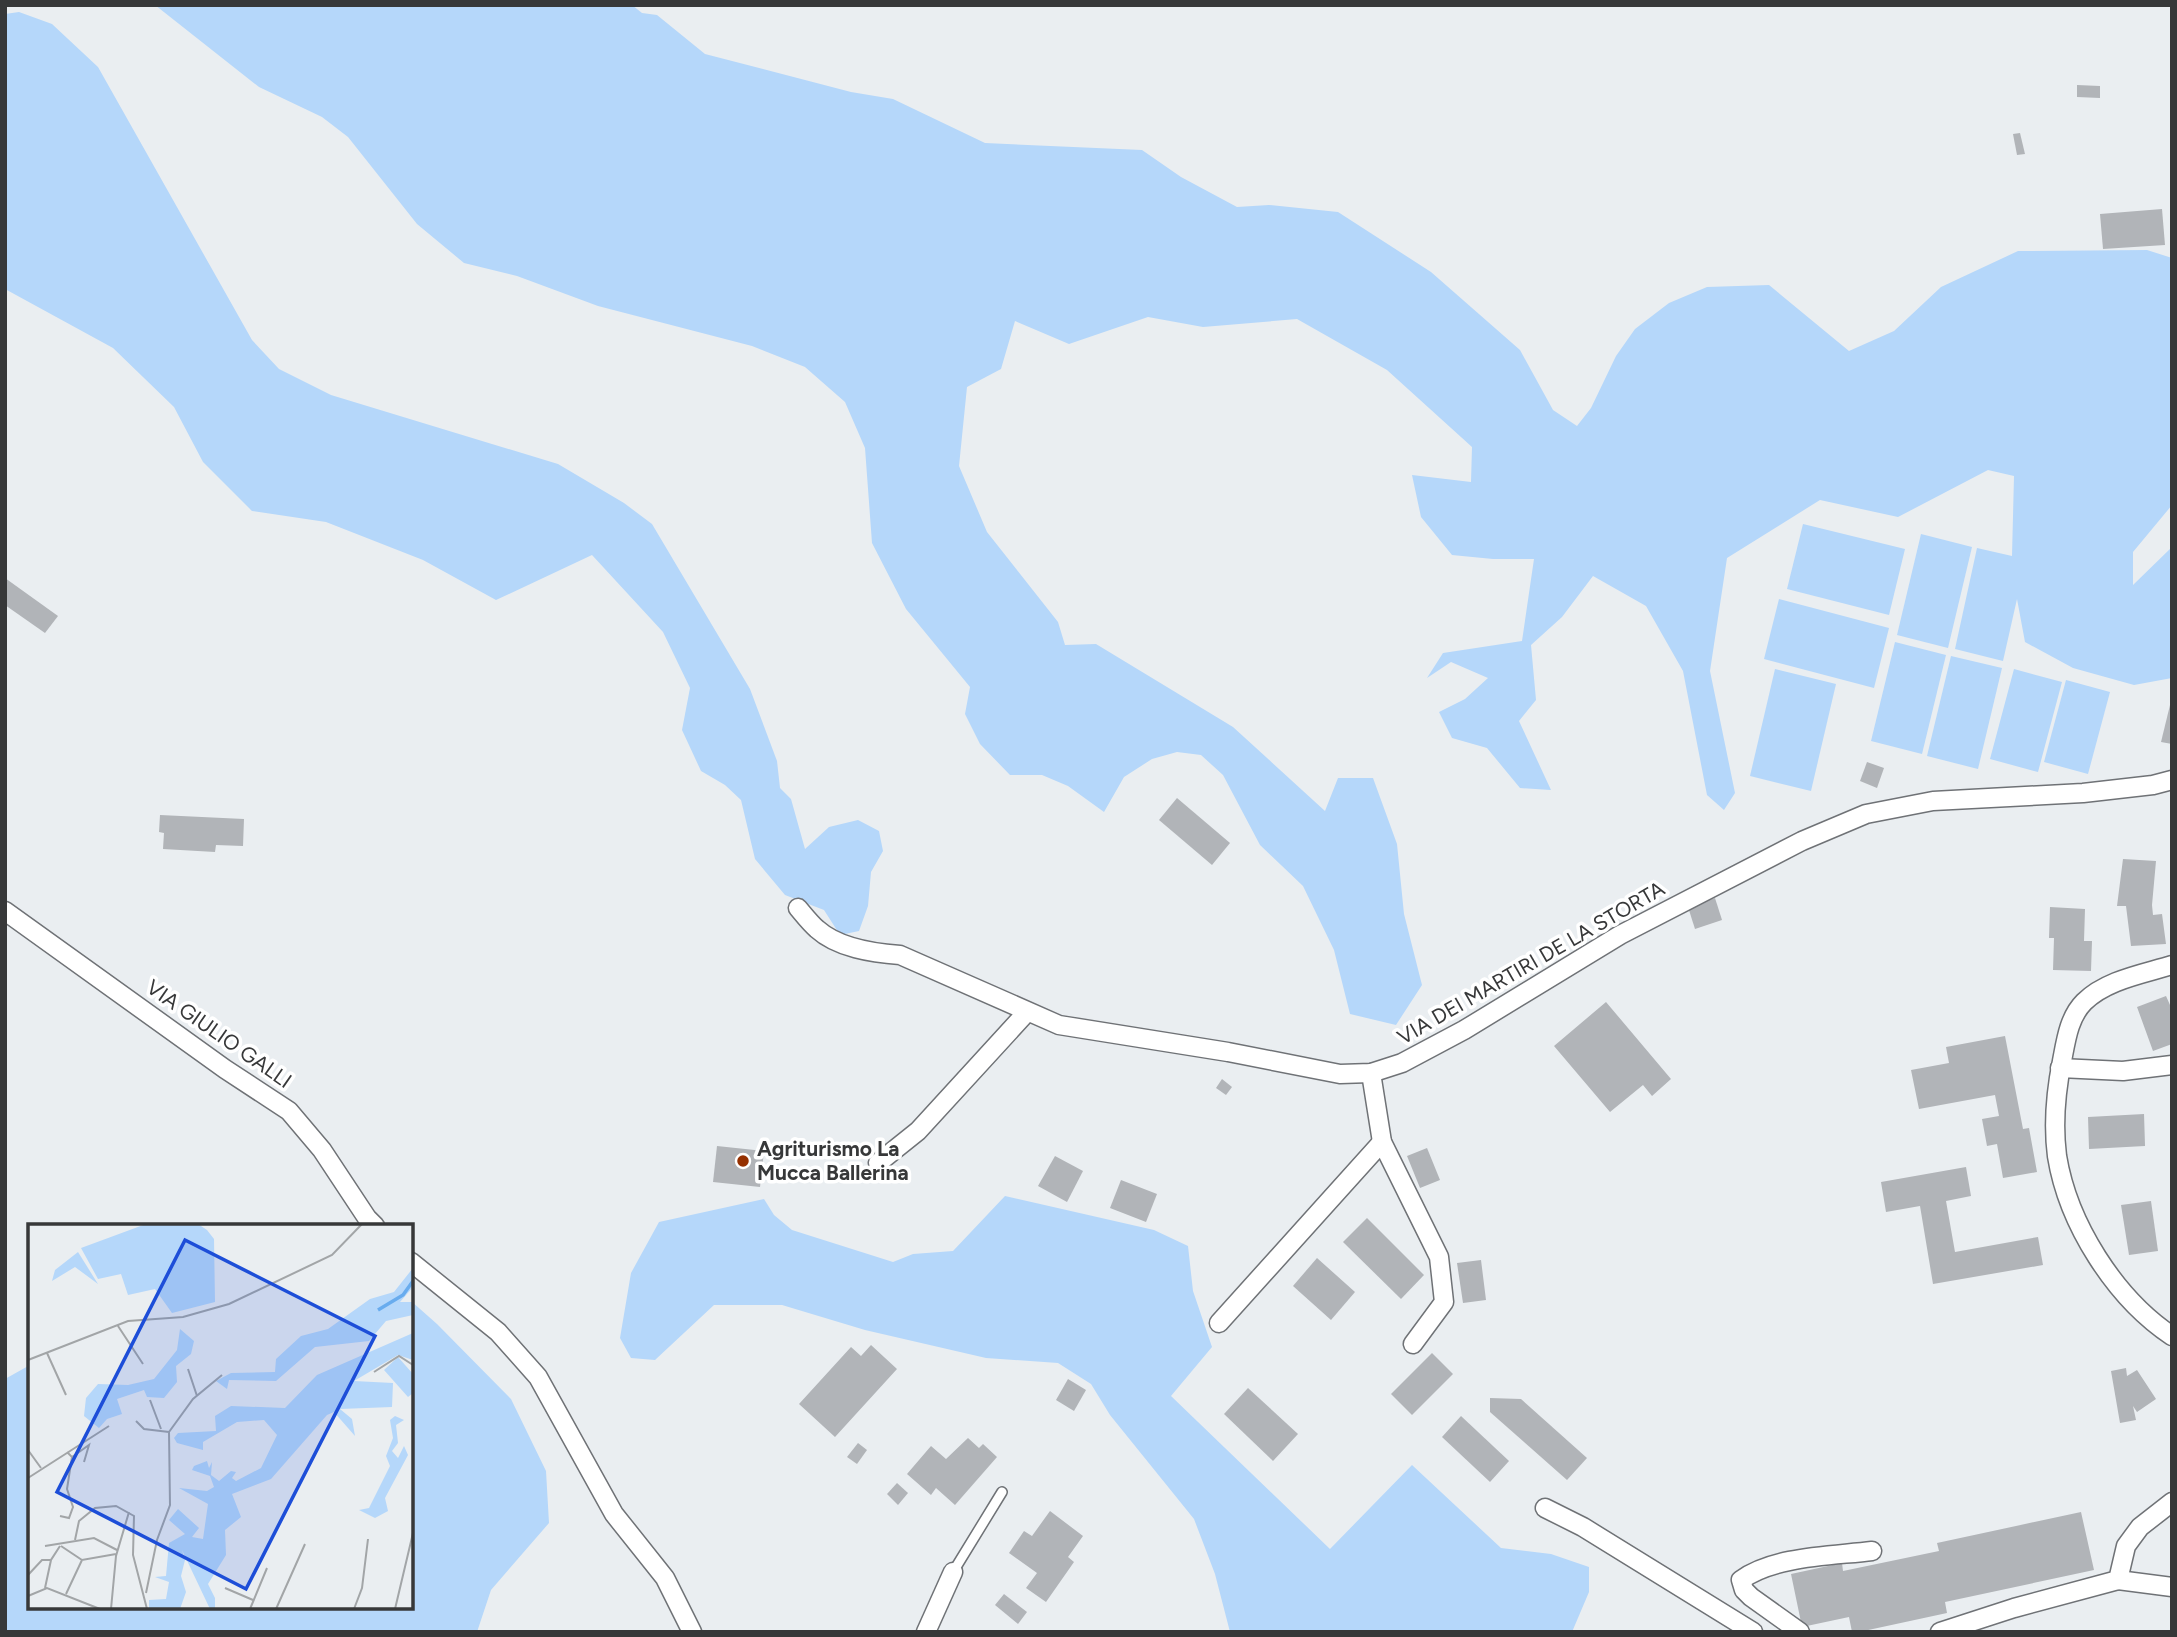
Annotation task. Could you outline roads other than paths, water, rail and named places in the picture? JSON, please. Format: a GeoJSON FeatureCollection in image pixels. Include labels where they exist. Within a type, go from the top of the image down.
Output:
{"type":"FeatureCollection","features":[{"type":"Feature","properties":{"kind":"street","name":"VIA DEI MARTIRI DE LA STORTA"},"geometry":{"type":"LineString","coordinates":[[798,908],[818,930],[848,946],[877,954],[900,956],[1059,1025],[1228,1052],[1340,1074],[1371,1073],[1402,1063],[1464,1030],[1620,935],[1802,841],[1866,814],[1933,801],[2083,793],[2153,785],[2172,780]]}},
{"type":"Feature","properties":{"kind":"street","name":"VIA GIULIO GALLI"},"geometry":{"type":"LineString","coordinates":[[5,911],[225,1069],[289,1111],[322,1150],[373,1224]]}},
{"type":"Feature","properties":{"kind":"street"},"geometry":{"type":"LineString","coordinates":[[2172,965],[2110,986],[2085,1000],[2071,1022],[2060,1068],[2056,1143],[2063,1181],[2093,1249],[2138,1308],[2172,1336]]}},
{"type":"Feature","properties":{"kind":"street"},"geometry":{"type":"LineString","coordinates":[[878,1163],[918,1131],[1027,1012]]}},
{"type":"Feature","properties":{"kind":"street"},"geometry":{"type":"LineString","coordinates":[[2060,1068],[2123,1070],[2172,1065]]}},
{"type":"Feature","properties":{"kind":"street"},"geometry":{"type":"LineString","coordinates":[[1371,1073],[1382,1142],[1439,1257],[1444,1301],[1413,1344]]}},
{"type":"Feature","properties":{"kind":"street"},"geometry":{"type":"LineString","coordinates":[[1219,1322],[1382,1142]]}},
{"type":"Feature","properties":{"kind":"street"},"geometry":{"type":"LineString","coordinates":[[413,1264],[498,1332],[538,1377],[614,1514],[666,1578],[692,1632]]}},
{"type":"Feature","properties":{"kind":"street"},"geometry":{"type":"LineString","coordinates":[[2118,1580],[2126,1546],[2140,1527],[2172,1502]]}},
{"type":"Feature","properties":{"kind":"street"},"geometry":{"type":"LineString","coordinates":[[1545,1508],[1583,1527],[1753,1632]]}},
{"type":"Feature","properties":{"kind":"street"},"geometry":{"type":"LineString","coordinates":[[1800,1632],[1744,1591],[1741,1580],[1751,1573],[1781,1563],[1872,1551]]}},
{"type":"Feature","properties":{"kind":"street"},"geometry":{"type":"LineString","coordinates":[[926,1632],[953,1572]]}},
{"type":"Feature","properties":{"kind":"street"},"geometry":{"type":"LineString","coordinates":[[1940,1632],[2014,1608],[2118,1580],[2172,1587]]}},
{"type":"Feature","properties":{"kind":"lane"},"geometry":{"type":"LineString","coordinates":[[953,1572],[1002,1492]]}},
{"type":"Feature","properties":{"kind":"place","name":"Agriturismo La Mucca Ballerina"},"geometry":{"type":"Point","coordinates":[743,1161]}}]}
